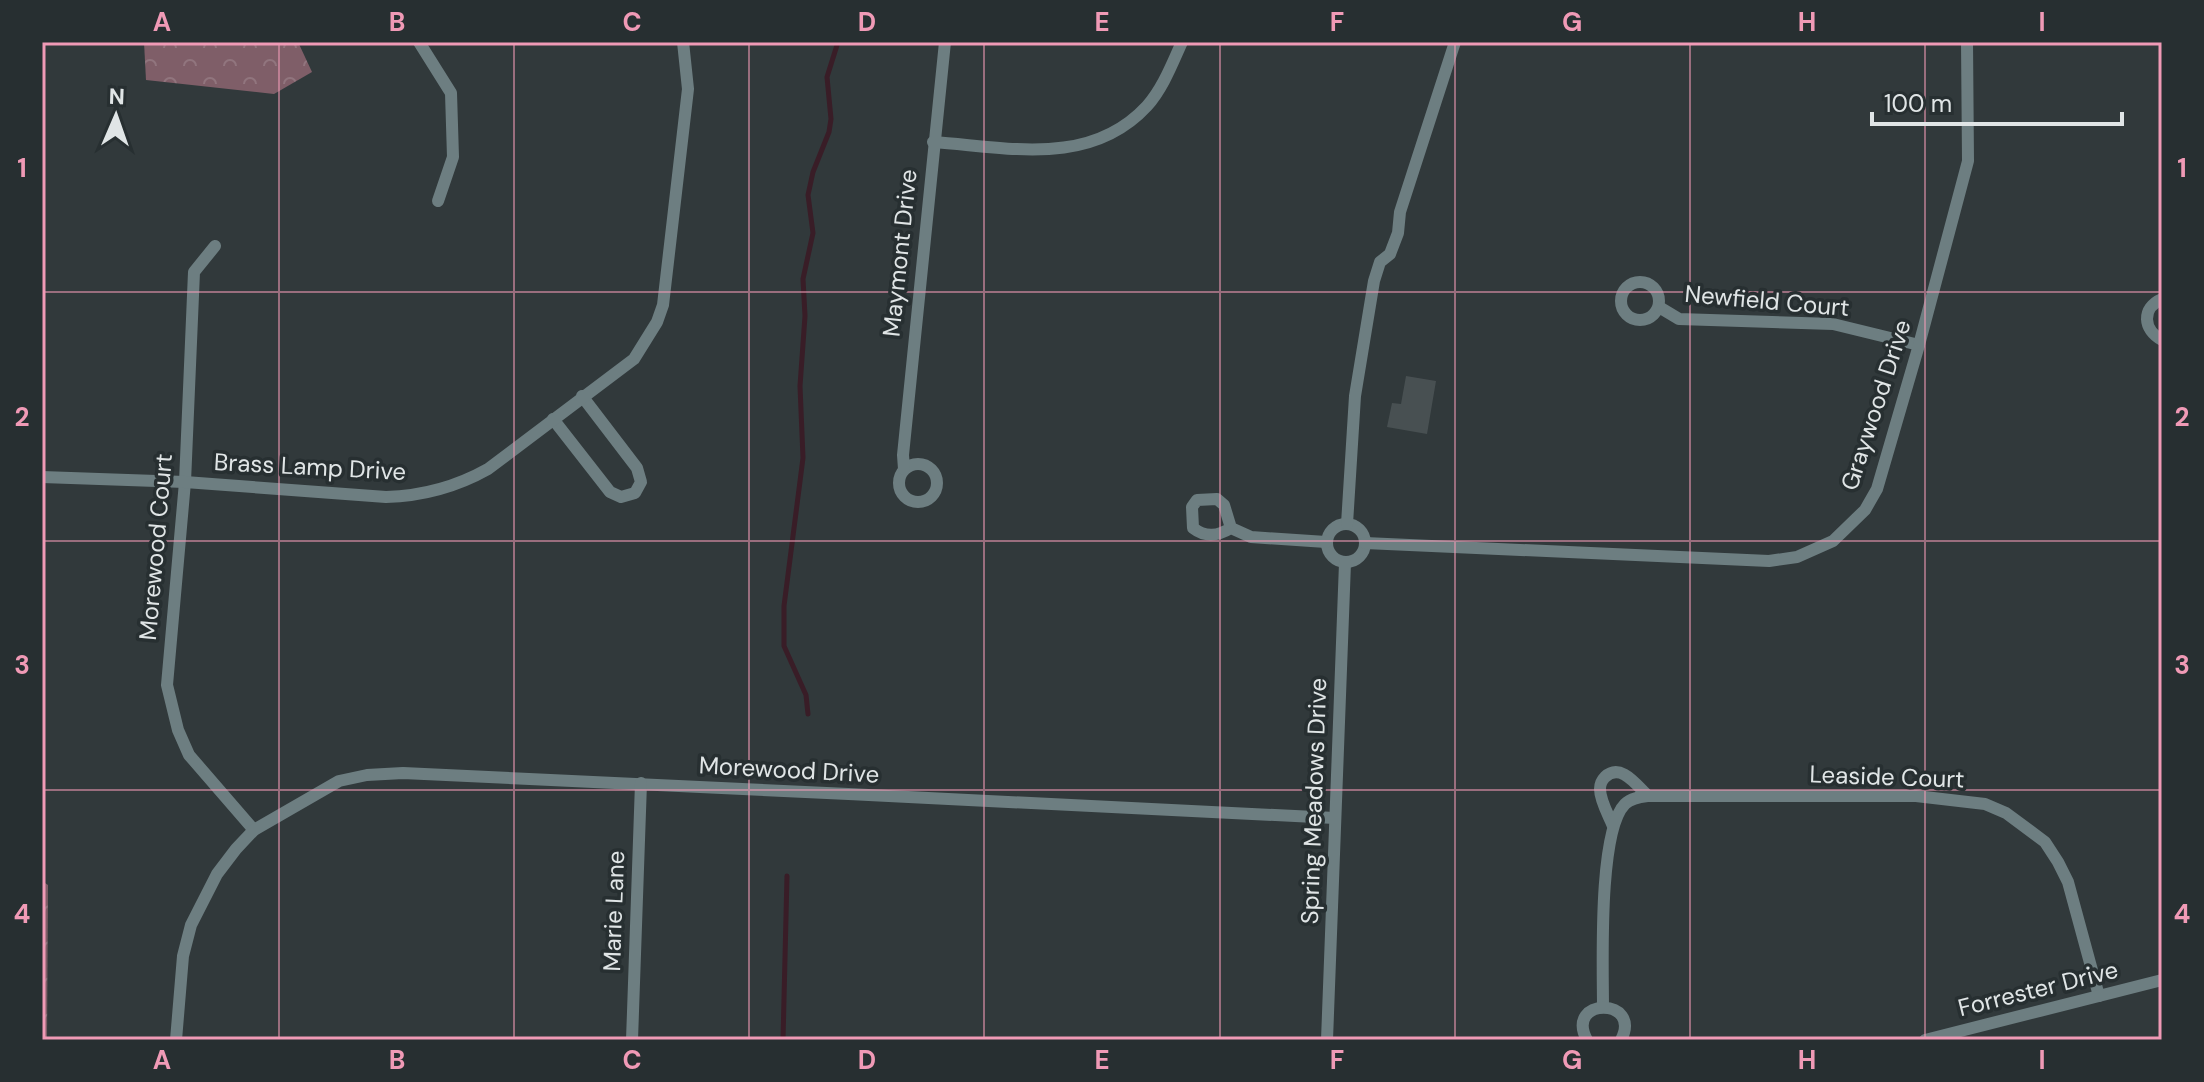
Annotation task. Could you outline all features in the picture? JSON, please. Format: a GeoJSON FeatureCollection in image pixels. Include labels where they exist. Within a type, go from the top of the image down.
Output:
{"type":"FeatureCollection","features":[{"type":"Feature","properties":{"kind":"street"},"geometry":{"type":"LineString","coordinates":[[419,42],[451,93],[453,157],[438,201]]}},
{"type":"Feature","properties":{"kind":"street","name":"Brass Lamp Drive"},"geometry":{"type":"LineString","coordinates":[[42,477],[185,482],[386,497],[413,496],[464,482],[488,469],[634,359],[657,322],[663,305],[688,89],[683,42]]}},
{"type":"Feature","properties":{"kind":"street","name":"Maymont Drive"},"geometry":{"type":"LineString","coordinates":[[904,469],[945,42]]}},
{"type":"Feature","properties":{"kind":"street"},"geometry":{"type":"LineString","coordinates":[[933,142],[1053,151],[1108,137],[1147,107],[1160,88],[1182,42]]}},
{"type":"Feature","properties":{"kind":"street"},"geometry":{"type":"LineString","coordinates":[[1347,524],[1355,396],[1374,281],[1380,262],[1390,254],[1398,233],[1400,212],[1455,42]]}},
{"type":"Feature","properties":{"kind":"street","name":"Graywood Drive"},"geometry":{"type":"LineString","coordinates":[[1365,543],[1769,561],[1797,557],[1833,541],[1865,510],[1877,489],[1919,345],[1968,161],[1967,42]]}},
{"type":"Feature","properties":{"kind":"street","name":"Morewood Court"},"geometry":{"type":"LineString","coordinates":[[215,246],[194,272],[185,482],[167,685],[171,708],[189,755],[254,830]]}},
{"type":"Feature","properties":{"kind":"street"},"geometry":{"type":"LineString","coordinates":[[2162,299],[2151,306],[2146,319],[2149,330],[2162,340]]}},
{"type":"Feature","properties":{"kind":"street","name":"Newfield Court"},"geometry":{"type":"LineString","coordinates":[[1659,307],[1679,319],[1833,324],[1919,345]]}},
{"type":"Feature","properties":{"kind":"street"},"geometry":{"type":"LineString","coordinates":[[553,419],[610,492],[621,497],[635,493],[641,482],[637,468],[582,396]]}},
{"type":"Feature","properties":{"kind":"street"},"geometry":{"type":"LineString","coordinates":[[1347,524],[1361,532],[1365,543],[1357,559],[1345,563],[1329,554],[1326,542],[1331,531],[1347,524]]}},
{"type":"Feature","properties":{"kind":"street"},"geometry":{"type":"LineString","coordinates":[[1231,528],[1251,537],[1326,542]]}},
{"type":"Feature","properties":{"kind":"street","name":"Spring Meadows Drive"},"geometry":{"type":"LineString","coordinates":[[1327,1040],[1345,563]]}},
{"type":"Feature","properties":{"kind":"street","name":"Morewood Drive"},"geometry":{"type":"LineString","coordinates":[[176,1040],[183,956],[191,925],[217,874],[254,830],[339,781],[367,775],[403,773],[641,783],[925,800],[1335,818]]}},
{"type":"Feature","properties":{"kind":"street"},"geometry":{"type":"LineString","coordinates":[[1613,826],[1600,792],[1600,786],[1607,776],[1615,773],[1627,775],[1648,796]]}},
{"type":"Feature","properties":{"kind":"street","name":"Marie Lane"},"geometry":{"type":"LineString","coordinates":[[632,1040],[641,783]]}},
{"type":"Feature","properties":{"kind":"street"},"geometry":{"type":"LineString","coordinates":[[1603,1007],[1603,914],[1613,826],[1628,800],[1648,796]]}},
{"type":"Feature","properties":{"kind":"street","name":"Leaside Court"},"geometry":{"type":"LineString","coordinates":[[1648,796],[1916,796],[1985,804],[2006,813],[2045,842],[2058,862],[2068,882],[2099,996]]}},
{"type":"Feature","properties":{"kind":"street","name":"Forrester Drive"},"geometry":{"type":"LineString","coordinates":[[1925,1040],[2162,980]]}},
{"type":"Feature","properties":{"kind":"street"},"geometry":{"type":"LineString","coordinates":[[1587,1040],[1582,1029],[1586,1016],[1603,1007],[1610,1008],[1621,1017],[1625,1030],[1621,1040]]}},
{"type":"Feature","properties":{"kind":"green space"},"geometry":{"type":"Polygon","coordinates":[[[144,42],[298,42],[312,72],[274,94],[146,80],[144,42]]]}},
{"type":"Feature","properties":{"kind":"green space"},"geometry":{"type":"Polygon","coordinates":[[[42,881],[48,885],[47,1040],[42,1040],[42,881]]]}},
{"type":"Feature","properties":{"kind":"building"},"geometry":{"type":"Polygon","coordinates":[[[1406,376],[1436,381],[1427,434],[1387,427],[1392,403],[1401,404],[1406,376]]]}},
{"type":"Feature","properties":{"kind":"waterway"},"geometry":{"type":"LineString","coordinates":[[808,714],[806,695],[784,646],[784,606],[803,458],[800,386],[805,316],[803,279],[813,233],[808,195],[813,172],[829,132],[831,119],[827,77],[838,42]]}},
{"type":"Feature","properties":{"kind":"waterway"},"geometry":{"type":"LineString","coordinates":[[783,1040],[787,876]]}}]}
